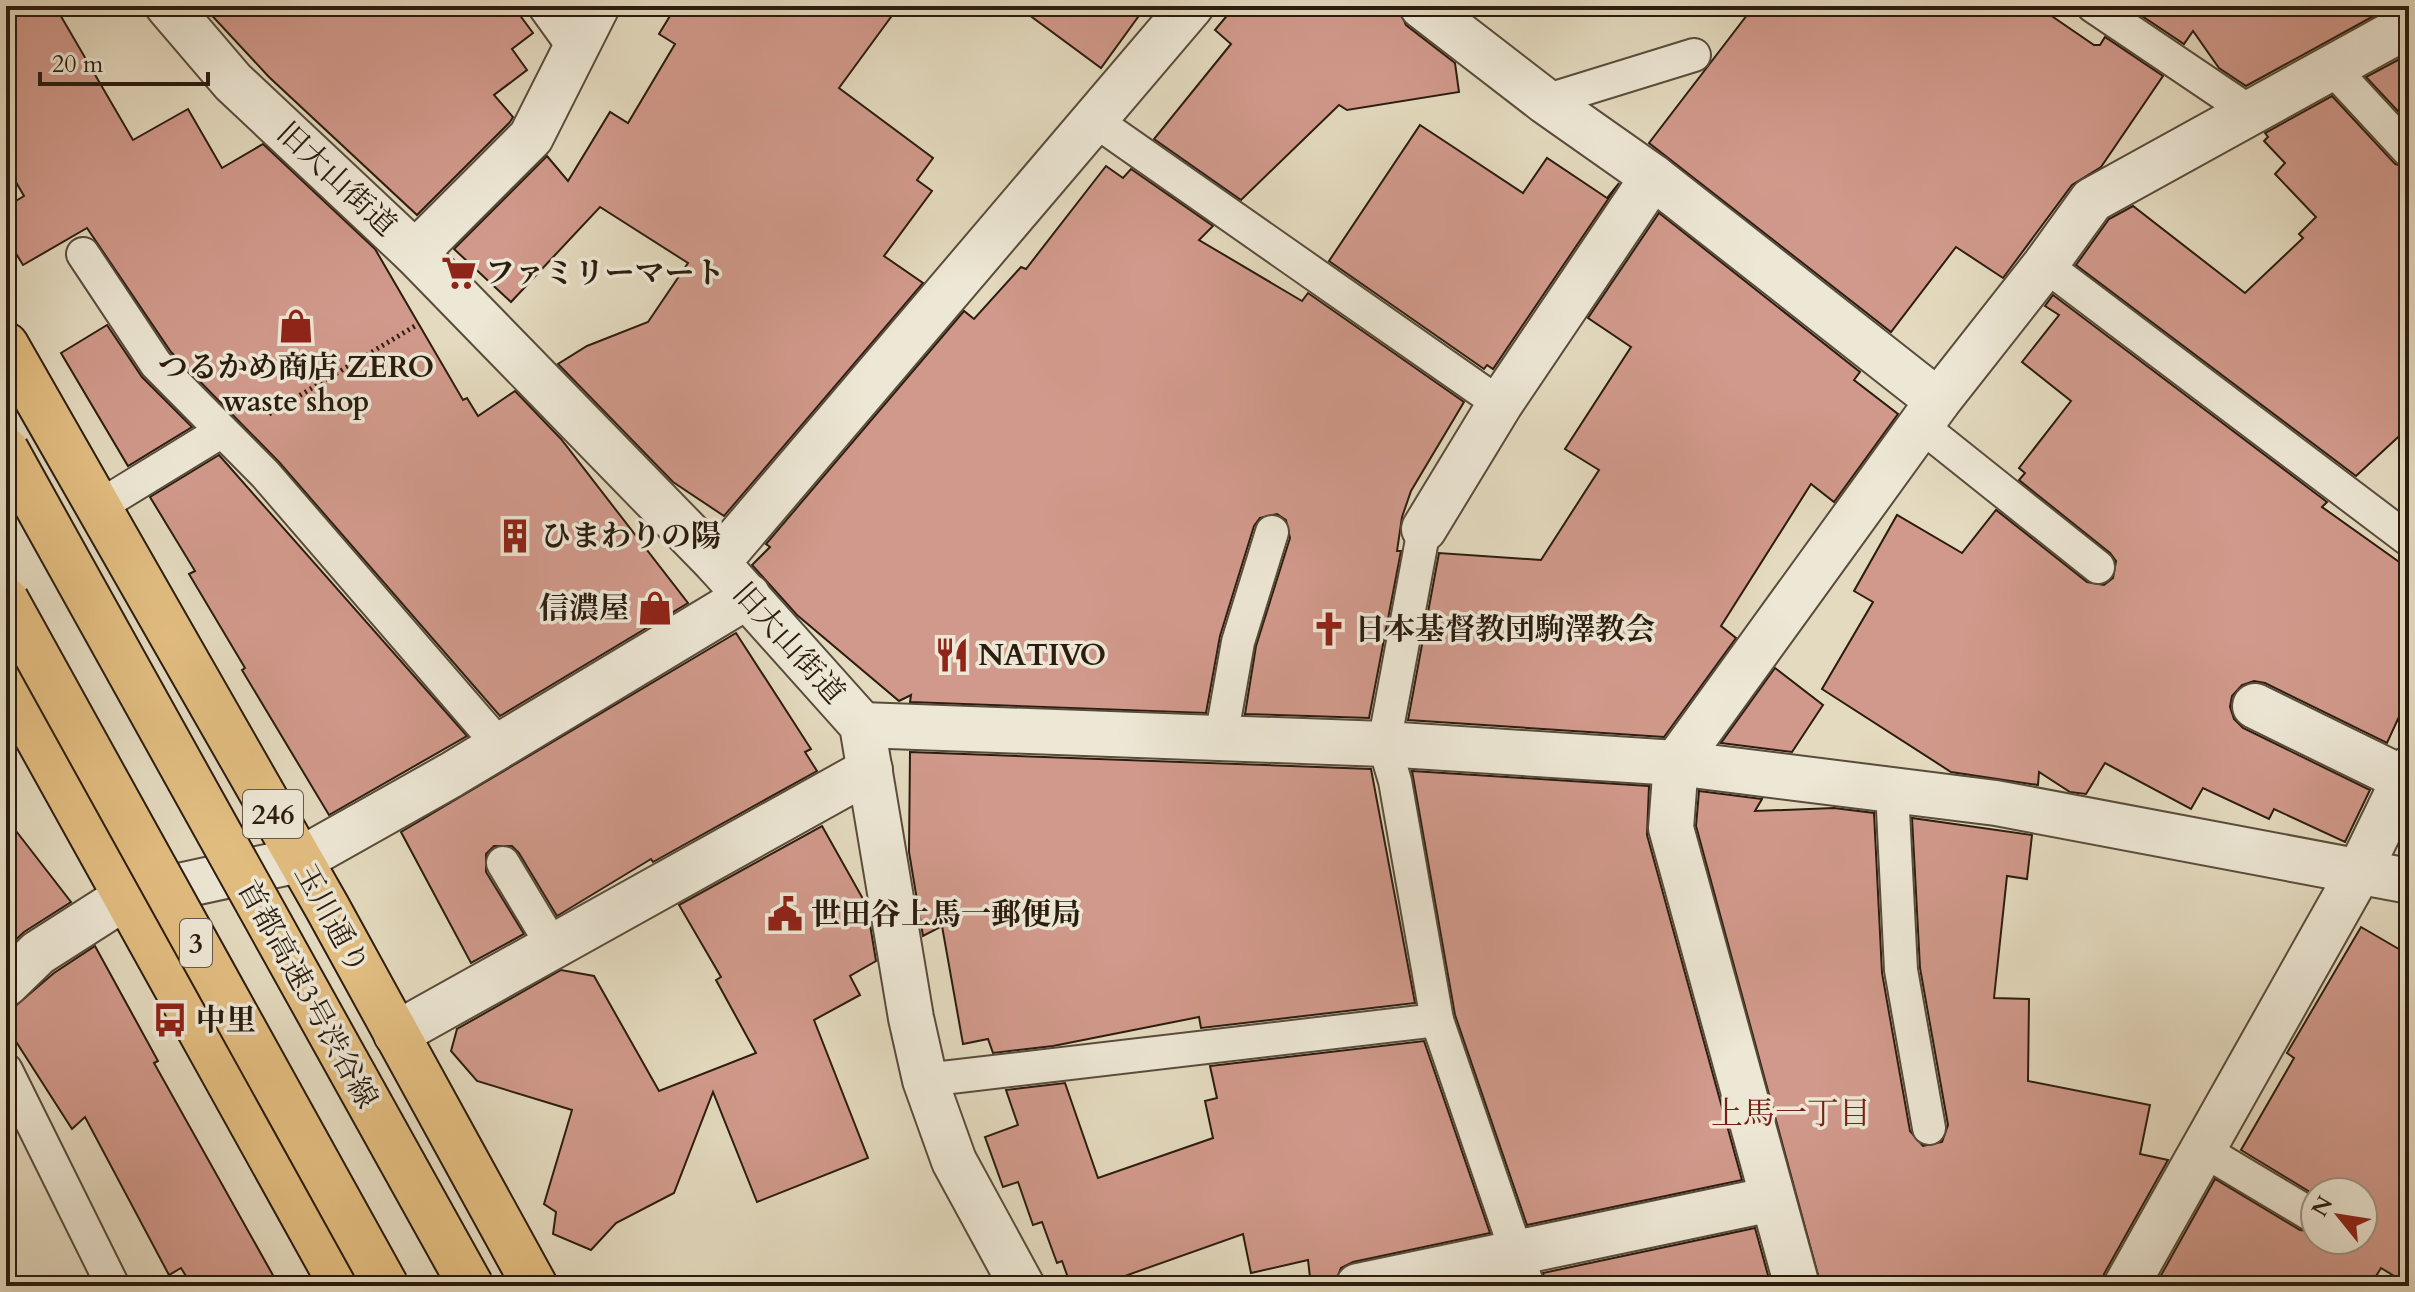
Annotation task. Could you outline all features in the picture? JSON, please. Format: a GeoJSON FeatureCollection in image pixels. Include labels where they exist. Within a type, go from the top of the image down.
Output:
{"type":"FeatureCollection","features":[{"type":"Feature","properties":{"kind":"highway","name":"玉川通り"},"geometry":{"type":"LineString","coordinates":[[6,345],[299,860],[535,1286]]}},
{"type":"Feature","properties":{"kind":"highway","name":"首都高速3号渋谷線"},"geometry":{"type":"LineString","coordinates":[[6,450],[471,1286]]}},
{"type":"Feature","properties":{"kind":"highway","name":"3"},"geometry":{"type":"LineString","coordinates":[[6,600],[386,1286]]}},
{"type":"Feature","properties":{"kind":"highway"},"geometry":{"type":"LineString","coordinates":[[6,681],[342,1286]]}},
{"type":"Feature","properties":{"kind":"street","name":"旧大山街道"},"geometry":{"type":"LineString","coordinates":[[168,6],[233,82],[415,253],[458,301],[717,563],[862,725],[911,1018],[925,1080],[954,1161],[1022,1286]]}},
{"type":"Feature","properties":{"kind":"street"},"geometry":{"type":"LineString","coordinates":[[415,253],[531,137],[597,6]]}},
{"type":"Feature","properties":{"kind":"street"},"geometry":{"type":"LineString","coordinates":[[717,563],[1191,6]]}},
{"type":"Feature","properties":{"kind":"street"},"geometry":{"type":"LineString","coordinates":[[1422,6],[1545,101],[1653,177],[1929,413]]}},
{"type":"Feature","properties":{"kind":"street"},"geometry":{"type":"LineString","coordinates":[[1797,1286],[1671,828],[1676,763],[1929,413],[2092,200],[2409,25]]}},
{"type":"Feature","properties":{"kind":"street"},"geometry":{"type":"LineString","coordinates":[[1424,529],[1500,404],[1653,177]]}},
{"type":"Feature","properties":{"kind":"street"},"geometry":{"type":"LineString","coordinates":[[6,984],[38,953],[124,898],[299,860],[500,746],[748,596]]}},
{"type":"Feature","properties":{"kind":"street"},"geometry":{"type":"LineString","coordinates":[[2126,1286],[2359,872],[2407,774],[2255,706]]}},
{"type":"Feature","properties":{"kind":"street"},"geometry":{"type":"LineString","coordinates":[[862,725],[1384,744],[1676,763],[1996,803],[2409,881]]}},
{"type":"Feature","properties":{"kind":"street"},"geometry":{"type":"LineString","coordinates":[[396,1034],[870,770]]}},
{"type":"Feature","properties":{"kind":"street"},"geometry":{"type":"LineString","coordinates":[[1358,1286],[1523,1268],[1772,1199]]}},
{"type":"Feature","properties":{"kind":"lane"},"geometry":{"type":"LineString","coordinates":[[544,6],[575,49]]}},
{"type":"Feature","properties":{"kind":"lane"},"geometry":{"type":"LineString","coordinates":[[2093,6],[2250,112]]}},
{"type":"Feature","properties":{"kind":"lane"},"geometry":{"type":"LineString","coordinates":[[1545,101],[1694,55]]}},
{"type":"Feature","properties":{"kind":"lane"},"geometry":{"type":"LineString","coordinates":[[2332,68],[2409,151]]}},
{"type":"Feature","properties":{"kind":"lane"},"geometry":{"type":"LineString","coordinates":[[1094,120],[1500,404]]}},
{"type":"Feature","properties":{"kind":"lane"},"geometry":{"type":"LineString","coordinates":[[83,254],[156,364],[226,434],[500,746]]}},
{"type":"Feature","properties":{"kind":"lane"},"geometry":{"type":"LineString","coordinates":[[2045,265],[2409,540]]}},
{"type":"Feature","properties":{"kind":"lane"},"geometry":{"type":"LineString","coordinates":[[1929,413],[2098,567]]}},
{"type":"Feature","properties":{"kind":"lane"},"geometry":{"type":"LineString","coordinates":[[98,507],[226,434]]}},
{"type":"Feature","properties":{"kind":"lane"},"geometry":{"type":"LineString","coordinates":[[1424,529],[1384,744],[1395,781],[1437,1020],[1523,1268]]}},
{"type":"Feature","properties":{"kind":"lane"},"geometry":{"type":"LineString","coordinates":[[1221,738],[1238,642],[1272,532]]}},
{"type":"Feature","properties":{"kind":"lane"},"geometry":{"type":"LineString","coordinates":[[1892,790],[1901,970],[1929,1128]]}},
{"type":"Feature","properties":{"kind":"lane"},"geometry":{"type":"LineString","coordinates":[[503,863],[554,948]]}},
{"type":"Feature","properties":{"kind":"lane"},"geometry":{"type":"LineString","coordinates":[[925,1080],[1437,1020]]}},
{"type":"Feature","properties":{"kind":"lane"},"geometry":{"type":"LineString","coordinates":[[6,1070],[113,1286]]}},
{"type":"Feature","properties":{"kind":"lane"},"geometry":{"type":"LineString","coordinates":[[2203,1150],[2299,1207]]}},
{"type":"Feature","properties":{"kind":"path"},"geometry":{"type":"LineString","coordinates":[[226,434],[458,301]]}},
{"type":"Feature","properties":{"kind":"building"},"geometry":{"type":"Polygon","coordinates":[[[6,6],[55,6],[133,140],[188,109],[222,168],[263,144],[375,249],[463,400],[467,398],[478,416],[515,391],[561,439],[688,603],[500,716],[279,462],[171,352],[87,228],[23,265],[6,237],[6,207],[24,196],[6,165],[6,6]]]}},
{"type":"Feature","properties":{"kind":"building"},"geometry":{"type":"Polygon","coordinates":[[[203,6],[513,6],[533,33],[512,49],[527,70],[494,95],[513,117],[510,122],[417,215],[269,77],[203,6]]]}},
{"type":"Feature","properties":{"kind":"building"},"geometry":{"type":"Polygon","coordinates":[[[676,6],[899,6],[839,88],[933,158],[917,180],[932,191],[884,256],[923,283],[724,516],[673,482],[558,364],[587,346],[648,322],[688,263],[600,207],[511,302],[454,249],[547,156],[568,181],[610,112],[628,123],[675,44],[659,34],[676,6]]]}},
{"type":"Feature","properties":{"kind":"building"},"geometry":{"type":"Polygon","coordinates":[[[1017,6],[1146,6],[1101,68],[1017,6]]]}},
{"type":"Feature","properties":{"kind":"building"},"geometry":{"type":"Polygon","coordinates":[[[1235,6],[1398,6],[1406,25],[1455,63],[1459,92],[1347,110],[1339,105],[1241,200],[1154,139],[1231,44],[1215,30],[1235,6]]]}},
{"type":"Feature","properties":{"kind":"building"},"geometry":{"type":"Polygon","coordinates":[[[1754,6],[2037,6],[2094,45],[2100,45],[2105,37],[2163,76],[2101,167],[2072,185],[2003,278],[1956,247],[1891,332],[1649,143],[1754,6]]]}},
{"type":"Feature","properties":{"kind":"building"},"geometry":{"type":"Polygon","coordinates":[[[2127,6],[2392,6],[2246,86],[2219,68],[2193,31],[2184,44],[2127,6]]]}},
{"type":"Feature","properties":{"kind":"building"},"geometry":{"type":"Polygon","coordinates":[[[2409,54],[2409,123],[2366,77],[2409,54]]]}},
{"type":"Feature","properties":{"kind":"building"},"geometry":{"type":"Polygon","coordinates":[[[2332,96],[2395,164],[2409,169],[2409,427],[2356,476],[2076,265],[2109,219],[2133,206],[2245,293],[2303,238],[2299,234],[2316,217],[2275,174],[2285,163],[2264,141],[2268,137],[2265,133],[2332,96]]]}},
{"type":"Feature","properties":{"kind":"building"},"geometry":{"type":"Polygon","coordinates":[[[1420,125],[1523,193],[1547,158],[1607,198],[1619,183],[1493,369],[1487,365],[1484,369],[1329,261],[1420,125]]]}},
{"type":"Feature","properties":{"kind":"building"},"geometry":{"type":"Polygon","coordinates":[[[1106,166],[1123,178],[1131,169],[1213,226],[1199,240],[1302,301],[1308,293],[1464,402],[1411,491],[1402,517],[1397,551],[1401,551],[1369,718],[1245,714],[1256,646],[1290,538],[1286,520],[1277,514],[1260,518],[1254,526],[1220,636],[1206,713],[910,702],[911,695],[899,701],[797,615],[752,565],[770,547],[766,544],[964,311],[974,319],[1021,267],[1026,269],[1106,166]]]}},
{"type":"Feature","properties":{"kind":"building"},"geometry":{"type":"Polygon","coordinates":[[[1659,213],[1860,372],[1854,380],[1898,414],[1834,502],[1811,484],[1721,626],[1736,638],[1664,737],[1408,720],[1439,553],[1541,560],[1599,470],[1565,449],[1631,347],[1588,318],[1659,213]]]}},
{"type":"Feature","properties":{"kind":"building"},"geometry":{"type":"Polygon","coordinates":[[[2053,295],[2327,502],[2322,507],[2409,569],[2409,695],[2387,743],[2265,683],[2254,681],[2242,685],[2232,696],[2230,707],[2234,719],[2243,728],[2370,790],[2345,842],[2274,809],[2269,819],[2203,788],[2191,809],[2105,763],[2086,794],[2070,792],[2039,772],[2038,785],[1951,772],[1822,689],[1873,602],[1854,591],[1897,515],[1962,553],[1996,510],[2087,582],[2104,585],[2113,578],[2116,561],[2110,553],[2019,480],[2025,473],[2019,468],[2071,401],[2022,362],[2059,315],[2045,306],[2053,295]]]}},
{"type":"Feature","properties":{"kind":"building"},"geometry":{"type":"Polygon","coordinates":[[[107,325],[142,377],[192,427],[128,466],[61,353],[107,325]]]}},
{"type":"Feature","properties":{"kind":"building"},"geometry":{"type":"Polygon","coordinates":[[[219,455],[467,736],[329,815],[242,670],[245,668],[189,574],[195,571],[150,497],[219,455]]]}},
{"type":"Feature","properties":{"kind":"building"},"geometry":{"type":"Polygon","coordinates":[[[736,633],[811,749],[805,752],[817,771],[653,862],[651,859],[557,916],[519,853],[512,846],[494,846],[486,854],[486,872],[524,934],[471,963],[401,832],[736,633]]]}},
{"type":"Feature","properties":{"kind":"building"},"geometry":{"type":"Polygon","coordinates":[[[1775,668],[1823,705],[1792,752],[1721,743],[1775,668]]]}},
{"type":"Feature","properties":{"kind":"building"},"geometry":{"type":"Polygon","coordinates":[[[910,752],[1371,769],[1415,1003],[1201,1028],[1199,1017],[1053,1046],[993,1053],[988,1039],[963,1044],[942,926],[923,936],[909,852],[910,752]]]}},
{"type":"Feature","properties":{"kind":"building"},"geometry":{"type":"Polygon","coordinates":[[[1412,771],[1649,786],[1647,835],[1742,1180],[1527,1225],[1455,1015],[1412,771]]]}},
{"type":"Feature","properties":{"kind":"building"},"geometry":{"type":"Polygon","coordinates":[[[1699,791],[1762,799],[1755,811],[1834,808],[1874,813],[1882,973],[1910,1131],[1923,1146],[1942,1142],[1948,1125],[1920,968],[1912,818],[2032,835],[2027,879],[2007,876],[1994,998],[2029,999],[2028,1081],[2150,1105],[2140,1154],[2168,1160],[2104,1274],[2101,1286],[1821,1286],[1696,826],[1699,791]]]}},
{"type":"Feature","properties":{"kind":"building"},"geometry":{"type":"Polygon","coordinates":[[[6,818],[71,902],[24,932],[8,947],[6,818]]]}},
{"type":"Feature","properties":{"kind":"building"},"geometry":{"type":"Polygon","coordinates":[[[822,826],[867,906],[876,961],[850,976],[860,995],[814,1020],[868,1158],[757,1202],[713,1092],[674,1193],[616,1223],[591,1250],[553,1234],[556,1212],[544,1204],[572,1110],[477,1081],[451,1051],[457,1029],[561,970],[594,976],[659,1091],[756,1053],[716,980],[721,977],[679,905],[822,826]]]}},
{"type":"Feature","properties":{"kind":"building"},"geometry":{"type":"Polygon","coordinates":[[[2361,927],[2409,955],[2409,1285],[2381,1268],[2370,1286],[2155,1286],[2215,1179],[2299,1229],[2299,1256],[2379,1256],[2379,1176],[2299,1176],[2299,1185],[2241,1150],[2294,1058],[2287,1053],[2361,927]]]}},
{"type":"Feature","properties":{"kind":"building"},"geometry":{"type":"Polygon","coordinates":[[[95,946],[158,1061],[154,1063],[279,1286],[192,1286],[181,1268],[169,1275],[85,1117],[72,1129],[6,1026],[6,1014],[54,973],[95,946]]]}},
{"type":"Feature","properties":{"kind":"building"},"geometry":{"type":"Polygon","coordinates":[[[1424,1041],[1490,1233],[1353,1262],[1341,1268],[1334,1286],[1311,1286],[1308,1260],[1251,1273],[1243,1234],[1122,1277],[1125,1286],[1071,1286],[1062,1261],[1057,1263],[1042,1222],[1033,1225],[1018,1182],[1003,1187],[985,1137],[1018,1125],[1006,1090],[1065,1083],[1098,1178],[1213,1138],[1205,1101],[1217,1098],[1210,1066],[1424,1041]]]}},
{"type":"Feature","properties":{"kind":"building"},"geometry":{"type":"Polygon","coordinates":[[[1755,1228],[1771,1286],[1546,1286],[1543,1273],[1755,1228]]]}},
{"type":"Feature","properties":{"kind":"place","name":"ファミリーマート"},"geometry":{"type":"Point","coordinates":[459,273]}},
{"type":"Feature","properties":{"kind":"place","name":"つるかめ商店 ZERO waste shop"},"geometry":{"type":"Point","coordinates":[296,326]}},
{"type":"Feature","properties":{"kind":"place","name":"ひまわりの陽"},"geometry":{"type":"Point","coordinates":[515,536]}},
{"type":"Feature","properties":{"kind":"place","name":"信濃屋"},"geometry":{"type":"Point","coordinates":[655,608]}},
{"type":"Feature","properties":{"kind":"place","name":"日本基督教団駒澤教会"},"geometry":{"type":"Point","coordinates":[1329,629]}},
{"type":"Feature","properties":{"kind":"place","name":"NATIVO"},"geometry":{"type":"Point","coordinates":[952,655]}},
{"type":"Feature","properties":{"kind":"place","name":"世田谷上馬一郵便局"},"geometry":{"type":"Point","coordinates":[785,914]}},
{"type":"Feature","properties":{"kind":"place","name":"中里"},"geometry":{"type":"Point","coordinates":[170,1020]}},
{"type":"Feature","properties":{"kind":"district","name":"上馬一丁目"},"geometry":{"type":"Point","coordinates":[1791,1113]}}]}
